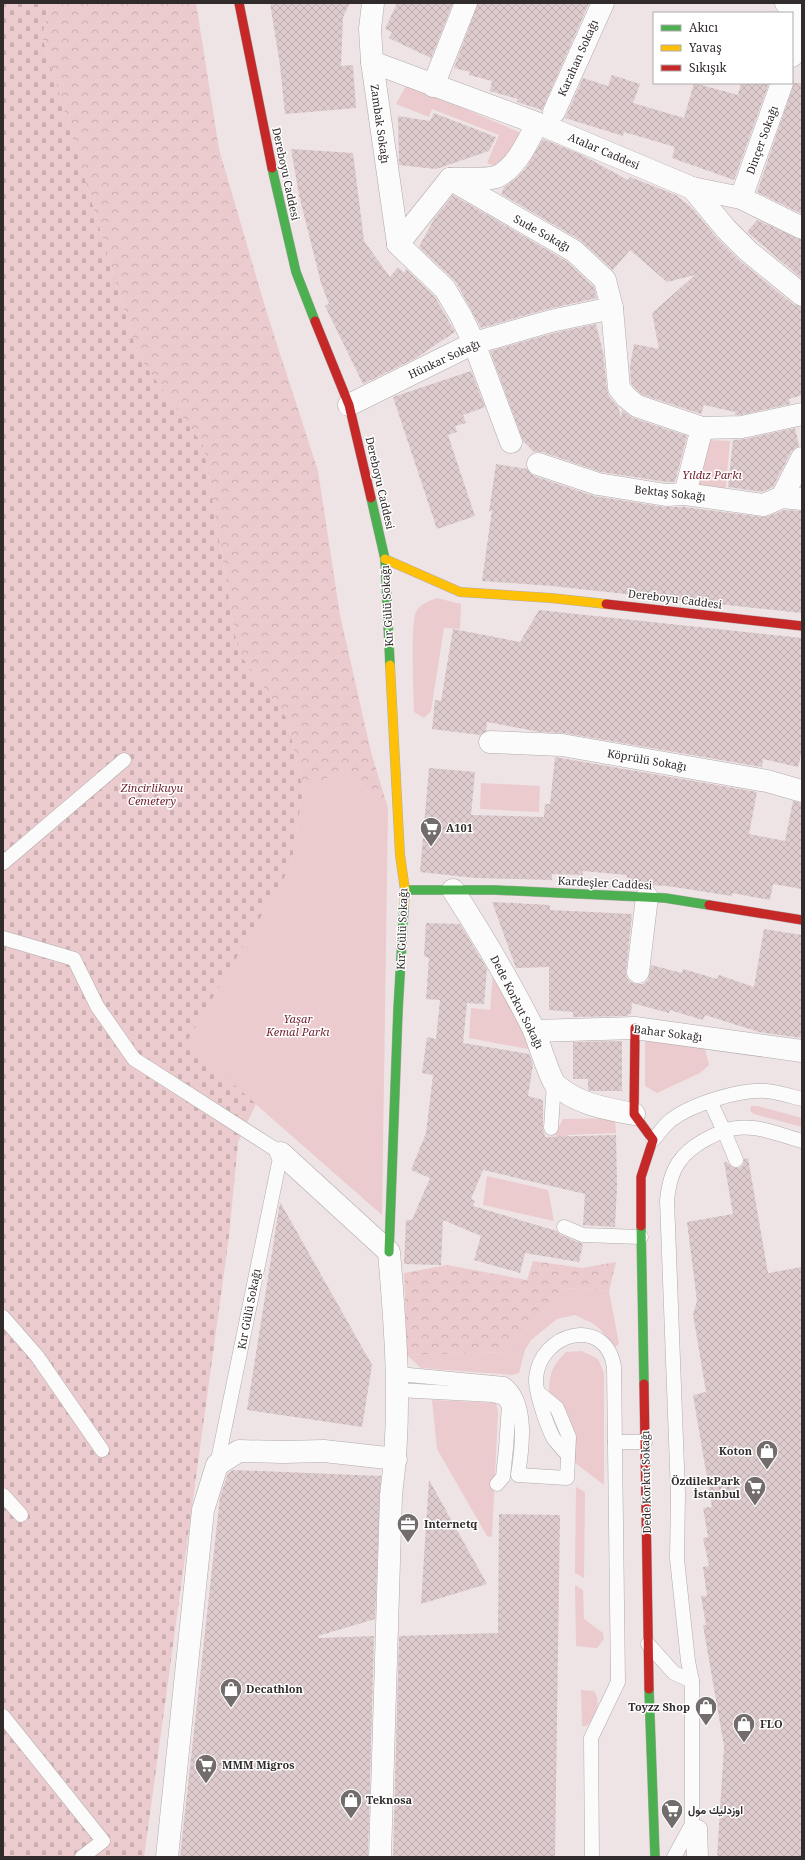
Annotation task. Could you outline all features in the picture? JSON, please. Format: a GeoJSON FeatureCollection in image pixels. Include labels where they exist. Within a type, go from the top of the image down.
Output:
{"type":"FeatureCollection","features":[{"type":"Feature","properties":{"kind":"street","name":"Dereboyu Caddesi"},"geometry":{"type":"LineString","coordinates":[[239,3],[271,164],[296,272],[349,405],[385,559],[460,592],[558,599],[802,626]]}},
{"type":"Feature","properties":{"kind":"street","name":"Zambak Sokağı"},"geometry":{"type":"LineString","coordinates":[[373,3],[370,30],[372,62],[398,244]]}},
{"type":"Feature","properties":{"kind":"street"},"geometry":{"type":"LineString","coordinates":[[433,86],[466,3]]}},
{"type":"Feature","properties":{"kind":"street","name":"Karahan Sokağı"},"geometry":{"type":"LineString","coordinates":[[450,179],[496,177],[508,168],[522,153],[545,118],[603,3]]}},
{"type":"Feature","properties":{"kind":"street"},"geometry":{"type":"LineString","coordinates":[[793,47],[797,12]]}},
{"type":"Feature","properties":{"kind":"street","name":"Atalar Caddesi"},"geometry":{"type":"LineString","coordinates":[[372,62],[433,86],[545,118],[692,188],[726,229],[748,251],[802,295]]}},
{"type":"Feature","properties":{"kind":"street","name":"Dinçer Sokağı"},"geometry":{"type":"LineString","coordinates":[[741,198],[782,84]]}},
{"type":"Feature","properties":{"kind":"street"},"geometry":{"type":"LineString","coordinates":[[450,179],[398,244],[445,289],[474,343],[511,442]]}},
{"type":"Feature","properties":{"kind":"street","name":"Sude Sokağı"},"geometry":{"type":"LineString","coordinates":[[450,179],[574,251],[605,280],[612,308],[619,388],[626,398],[637,406],[702,428]]}},
{"type":"Feature","properties":{"kind":"street"},"geometry":{"type":"LineString","coordinates":[[692,188],[741,198],[802,228]]}},
{"type":"Feature","properties":{"kind":"street","name":"Hünkar Sokağı"},"geometry":{"type":"LineString","coordinates":[[349,405],[474,343],[550,321],[612,308]]}},
{"type":"Feature","properties":{"kind":"street"},"geometry":{"type":"LineString","coordinates":[[685,494],[702,428],[742,426],[802,414]]}},
{"type":"Feature","properties":{"kind":"street"},"geometry":{"type":"LineString","coordinates":[[792,498],[802,458]]}},
{"type":"Feature","properties":{"kind":"street","name":"Bektaş Sokağı"},"geometry":{"type":"LineString","coordinates":[[538,464],[598,484],[666,495],[685,494],[764,505],[792,498]]}},
{"type":"Feature","properties":{"kind":"street","name":"Kır Gülü Sokağı"},"geometry":{"type":"LineString","coordinates":[[385,559],[400,855],[405,890],[398,1010],[389,1252]]}},
{"type":"Feature","properties":{"kind":"street","name":"Köprülü Sokağı"},"geometry":{"type":"LineString","coordinates":[[490,742],[562,745],[767,781],[802,791]]}},
{"type":"Feature","properties":{"kind":"street","name":"Kardeşler Caddesi"},"geometry":{"type":"LineString","coordinates":[[405,890],[599,894],[665,898],[802,920]]}},
{"type":"Feature","properties":{"kind":"street","name":"Dede Korkut Sokağı"},"geometry":{"type":"LineString","coordinates":[[453,890],[493,954],[534,1031],[554,1083]]}},
{"type":"Feature","properties":{"kind":"street"},"geometry":{"type":"LineString","coordinates":[[638,972],[646,897]]}},
{"type":"Feature","properties":{"kind":"street"},"geometry":{"type":"LineString","coordinates":[[635,1028],[634,1114],[653,1140]]}},
{"type":"Feature","properties":{"kind":"street","name":"Bahar Sokağı"},"geometry":{"type":"LineString","coordinates":[[534,1031],[635,1028],[802,1051]]}},
{"type":"Feature","properties":{"kind":"street"},"geometry":{"type":"LineString","coordinates":[[554,1083],[580,1100],[608,1109],[634,1114]]}},
{"type":"Feature","properties":{"kind":"street","name":"Dede Korkut Sokağı"},"geometry":{"type":"LineString","coordinates":[[653,1140],[641,1177],[641,1237],[646,1442],[648,1644],[655,1857]]}},
{"type":"Feature","properties":{"kind":"street"},"geometry":{"type":"LineString","coordinates":[[281,1153],[389,1252],[398,1382],[396,1459],[392,1496],[380,1857]]}},
{"type":"Feature","properties":{"kind":"street"},"geometry":{"type":"LineString","coordinates":[[167,1857],[203,1510],[217,1465],[239,1451],[324,1451],[396,1459]]}},
{"type":"Feature","properties":{"kind":"lane"},"geometry":{"type":"LineString","coordinates":[[3,863],[124,760]]}},
{"type":"Feature","properties":{"kind":"lane"},"geometry":{"type":"LineString","coordinates":[[3,938],[74,959],[97,1006],[134,1058],[281,1153]]}},
{"type":"Feature","properties":{"kind":"lane"},"geometry":{"type":"LineString","coordinates":[[551,1128],[554,1083]]}},
{"type":"Feature","properties":{"kind":"lane"},"geometry":{"type":"LineString","coordinates":[[653,1140],[670,1120],[693,1106],[710,1101],[747,1092],[766,1091],[802,1100]]}},
{"type":"Feature","properties":{"kind":"lane"},"geometry":{"type":"LineString","coordinates":[[710,1101],[736,1160]]}},
{"type":"Feature","properties":{"kind":"lane"},"geometry":{"type":"LineString","coordinates":[[694,1857],[692,1824],[692,1681],[688,1661],[677,1558],[678,1494],[667,1200],[671,1177],[675,1168],[683,1157],[708,1137],[735,1127],[750,1127],[802,1141]]}},
{"type":"Feature","properties":{"kind":"lane","name":"Kır Gülü Sokağı"},"geometry":{"type":"LineString","coordinates":[[217,1465],[281,1153]]}},
{"type":"Feature","properties":{"kind":"lane"},"geometry":{"type":"LineString","coordinates":[[564,1226],[583,1235],[641,1237]]}},
{"type":"Feature","properties":{"kind":"lane"},"geometry":{"type":"LineString","coordinates":[[3,1317],[37,1356],[102,1450]]}},
{"type":"Feature","properties":{"kind":"lane"},"geometry":{"type":"LineString","coordinates":[[398,1382],[504,1384],[511,1388],[520,1411],[522,1429],[518,1475],[567,1478],[569,1437],[556,1408],[539,1393],[536,1378],[539,1366],[546,1352],[560,1339],[577,1335],[590,1335],[600,1342],[612,1356],[615,1442],[618,1682],[591,1738],[592,1857]]}},
{"type":"Feature","properties":{"kind":"lane"},"geometry":{"type":"LineString","coordinates":[[398,1382],[493,1395],[504,1398],[509,1406],[506,1454],[503,1477],[496,1484]]}},
{"type":"Feature","properties":{"kind":"lane"},"geometry":{"type":"LineString","coordinates":[[615,1442],[646,1442]]}},
{"type":"Feature","properties":{"kind":"lane"},"geometry":{"type":"LineString","coordinates":[[3,1495],[20,1515]]}},
{"type":"Feature","properties":{"kind":"lane"},"geometry":{"type":"LineString","coordinates":[[648,1644],[674,1673],[692,1681]]}},
{"type":"Feature","properties":{"kind":"lane"},"geometry":{"type":"LineString","coordinates":[[3,1716],[103,1841],[82,1857]]}},
{"type":"Feature","properties":{"kind":"lane"},"geometry":{"type":"LineString","coordinates":[[674,1857],[692,1824]]}},
{"type":"Feature","properties":{"kind":"lane"},"geometry":{"type":"LineString","coordinates":[[692,1824],[700,1828],[700,1857]]}},
{"type":"Feature","properties":{"kind":"green space","name":"Zincirlikuyu Cemetery"},"geometry":{"type":"Polygon","coordinates":[[[3,3],[49,3],[42,37],[138,356],[203,445],[238,652],[287,719],[303,790],[291,866],[186,1043],[256,1104],[238,1142],[229,1236],[144,1857],[3,1857],[3,3]]]}},
{"type":"Feature","properties":{"kind":"green space"},"geometry":{"type":"Polygon","coordinates":[[[49,3],[196,3],[219,149],[266,310],[318,471],[340,615],[371,752],[388,808],[343,770],[303,790],[287,719],[238,652],[203,445],[138,356],[42,37],[49,3]]]}},
{"type":"Feature","properties":{"kind":"green space"},"geometry":{"type":"Polygon","coordinates":[[[407,84],[521,133],[523,142],[495,166],[487,163],[499,135],[432,109],[429,117],[396,104],[407,84]]]}},
{"type":"Feature","properties":{"kind":"green space","name":"Yıldız Parkı"},"geometry":{"type":"Polygon","coordinates":[[[705,440],[730,441],[725,496],[693,491],[705,440]]]}},
{"type":"Feature","properties":{"kind":"green space"},"geometry":{"type":"Polygon","coordinates":[[[437,598],[461,604],[460,629],[444,628],[431,711],[424,718],[414,712],[414,619],[416,612],[420,607],[437,598]]]}},
{"type":"Feature","properties":{"kind":"green space","name":"Yaşar Kemal Parkı"},"geometry":{"type":"Polygon","coordinates":[[[343,770],[388,808],[382,1215],[186,1043],[291,866],[303,790],[343,770]]]}},
{"type":"Feature","properties":{"kind":"green space"},"geometry":{"type":"Polygon","coordinates":[[[481,783],[540,786],[539,812],[480,809],[481,783]]]}},
{"type":"Feature","properties":{"kind":"green space"},"geometry":{"type":"Polygon","coordinates":[[[493,973],[533,1050],[469,1038],[471,1008],[490,1010],[493,973]]]}},
{"type":"Feature","properties":{"kind":"green space"},"geometry":{"type":"Polygon","coordinates":[[[645,1037],[705,1049],[709,1065],[700,1073],[657,1093],[645,1086],[645,1037]]]}},
{"type":"Feature","properties":{"kind":"green space"},"geometry":{"type":"Polygon","coordinates":[[[751,1106],[757,1106],[802,1118],[802,1127],[754,1114],[750,1111],[751,1106]]]}},
{"type":"Feature","properties":{"kind":"green space"},"geometry":{"type":"Polygon","coordinates":[[[615,1118],[616,1133],[568,1135],[561,1163],[553,1163],[556,1133],[563,1119],[615,1118]]]}},
{"type":"Feature","properties":{"kind":"green space"},"geometry":{"type":"Polygon","coordinates":[[[487,1176],[548,1190],[554,1221],[483,1205],[487,1176]]]}},
{"type":"Feature","properties":{"kind":"green space"},"geometry":{"type":"Polygon","coordinates":[[[533,1261],[582,1268],[616,1262],[609,1291],[564,1288],[506,1352],[407,1355],[404,1273],[447,1265],[527,1280],[533,1261]]]}},
{"type":"Feature","properties":{"kind":"green space"},"geometry":{"type":"Polygon","coordinates":[[[564,1288],[609,1291],[619,1344],[615,1347],[600,1329],[592,1323],[575,1315],[557,1319],[531,1340],[525,1350],[519,1373],[512,1375],[421,1368],[407,1355],[506,1352],[564,1288]]]}},
{"type":"Feature","properties":{"kind":"green space"},"geometry":{"type":"Polygon","coordinates":[[[582,1351],[598,1359],[604,1373],[604,1485],[574,1462],[573,1431],[567,1417],[549,1393],[552,1371],[557,1362],[566,1352],[582,1351]]]}},
{"type":"Feature","properties":{"kind":"green space"},"geometry":{"type":"Polygon","coordinates":[[[432,1400],[496,1403],[498,1412],[492,1537],[487,1536],[437,1449],[432,1400]]]}},
{"type":"Feature","properties":{"kind":"green space"},"geometry":{"type":"Polygon","coordinates":[[[576,1487],[585,1492],[584,1578],[575,1573],[576,1487]]]}},
{"type":"Feature","properties":{"kind":"green space"},"geometry":{"type":"Polygon","coordinates":[[[575,1585],[583,1590],[584,1619],[603,1633],[604,1639],[597,1648],[576,1646],[575,1585]]]}},
{"type":"Feature","properties":{"kind":"green space"},"geometry":{"type":"Polygon","coordinates":[[[581,1690],[594,1691],[597,1700],[595,1714],[587,1726],[582,1726],[581,1690]]]}},
{"type":"Feature","properties":{"kind":"building"},"geometry":{"type":"Polygon","coordinates":[[[270,3],[350,3],[343,17],[341,66],[353,65],[356,108],[285,114],[280,65],[270,3]]]}},
{"type":"Feature","properties":{"kind":"building"},"geometry":{"type":"Polygon","coordinates":[[[397,3],[453,3],[431,58],[389,38],[392,32],[385,29],[397,3]]]}},
{"type":"Feature","properties":{"kind":"building"},"geometry":{"type":"Polygon","coordinates":[[[478,3],[589,3],[542,110],[517,102],[518,99],[490,91],[492,81],[469,75],[470,72],[454,68],[478,3]]]}},
{"type":"Feature","properties":{"kind":"building"},"geometry":{"type":"Polygon","coordinates":[[[612,75],[640,84],[633,103],[684,118],[694,84],[738,95],[741,84],[769,84],[734,180],[672,158],[675,147],[624,132],[623,136],[565,118],[583,78],[608,86],[612,75]]]}},
{"type":"Feature","properties":{"kind":"building"},"geometry":{"type":"Polygon","coordinates":[[[794,83],[802,83],[802,214],[757,192],[794,83]]]}},
{"type":"Feature","properties":{"kind":"building"},"geometry":{"type":"Polygon","coordinates":[[[434,113],[496,137],[489,151],[436,169],[399,165],[398,116],[430,121],[434,113]]]}},
{"type":"Feature","properties":{"kind":"building"},"geometry":{"type":"Polygon","coordinates":[[[543,139],[580,154],[628,180],[630,177],[676,195],[692,208],[716,237],[740,261],[794,305],[802,307],[802,395],[789,399],[790,404],[741,415],[735,415],[735,412],[704,405],[701,414],[643,395],[635,388],[631,383],[630,367],[634,344],[659,349],[652,313],[695,275],[667,282],[630,250],[613,270],[580,240],[501,194],[504,187],[518,177],[526,168],[543,139]]]}},
{"type":"Feature","properties":{"kind":"building"},"geometry":{"type":"Polygon","coordinates":[[[291,149],[353,153],[364,241],[390,277],[398,267],[404,273],[406,269],[435,297],[455,332],[416,358],[363,384],[325,306],[329,304],[321,283],[299,195],[291,149]]]}},
{"type":"Feature","properties":{"kind":"building"},"geometry":{"type":"Polygon","coordinates":[[[453,195],[566,261],[594,287],[597,298],[548,309],[481,328],[456,282],[419,247],[434,219],[453,195]]]}},
{"type":"Feature","properties":{"kind":"building"},"geometry":{"type":"Polygon","coordinates":[[[757,220],[802,240],[802,279],[747,232],[757,220]]]}},
{"type":"Feature","properties":{"kind":"building"},"geometry":{"type":"Polygon","coordinates":[[[596,324],[603,352],[607,390],[609,396],[618,407],[621,417],[622,410],[633,418],[687,436],[675,482],[601,472],[542,452],[534,452],[523,441],[490,351],[554,333],[596,324]]]}},
{"type":"Feature","properties":{"kind":"building"},"geometry":{"type":"Polygon","coordinates":[[[471,371],[485,407],[463,415],[466,423],[455,426],[457,432],[448,435],[475,516],[437,529],[393,397],[471,371]]]}},
{"type":"Feature","properties":{"kind":"building"},"geometry":{"type":"Polygon","coordinates":[[[795,428],[799,446],[791,452],[773,487],[762,492],[728,487],[733,440],[745,439],[795,428]]]}},
{"type":"Feature","properties":{"kind":"building"},"geometry":{"type":"Polygon","coordinates":[[[496,464],[527,469],[534,476],[594,496],[664,507],[684,507],[762,517],[784,510],[802,511],[802,613],[552,586],[482,581],[492,510],[489,512],[496,464]]]}},
{"type":"Feature","properties":{"kind":"building"},"geometry":{"type":"Polygon","coordinates":[[[539,610],[802,638],[802,750],[798,767],[763,759],[762,767],[564,733],[540,732],[487,722],[486,731],[480,735],[432,729],[435,700],[441,701],[453,629],[520,642],[539,610]]]}},
{"type":"Feature","properties":{"kind":"building"},"geometry":{"type":"Polygon","coordinates":[[[555,757],[757,792],[749,834],[785,841],[793,801],[802,803],[802,889],[773,884],[770,900],[732,893],[732,896],[667,886],[626,884],[627,875],[583,871],[583,875],[552,874],[552,880],[475,878],[420,872],[429,768],[475,772],[471,815],[544,817],[545,804],[550,804],[555,757]]]}},
{"type":"Feature","properties":{"kind":"building"},"geometry":{"type":"Polygon","coordinates":[[[492,902],[550,905],[550,910],[632,914],[626,977],[630,982],[637,984],[643,984],[648,980],[651,965],[682,973],[683,969],[717,979],[719,975],[754,987],[764,929],[802,935],[802,1038],[759,1032],[705,1015],[703,1020],[670,1010],[669,1013],[632,1003],[631,1014],[628,1014],[628,1016],[573,1017],[573,1012],[549,1010],[549,967],[516,968],[492,902]]]}},
{"type":"Feature","properties":{"kind":"building"},"geometry":{"type":"Polygon","coordinates":[[[426,923],[460,924],[487,969],[484,1004],[467,1003],[463,1043],[529,1054],[533,1064],[528,1096],[543,1100],[543,1128],[545,1137],[616,1135],[617,1186],[615,1227],[583,1225],[585,1194],[483,1170],[471,1199],[475,1201],[473,1206],[557,1231],[561,1235],[583,1244],[579,1262],[525,1253],[520,1273],[474,1260],[481,1236],[443,1220],[441,1265],[404,1264],[406,1220],[412,1220],[430,1178],[411,1170],[426,1133],[433,1075],[422,1073],[427,1037],[436,1039],[440,1000],[426,999],[429,958],[424,956],[426,923]]]}},
{"type":"Feature","properties":{"kind":"building"},"geometry":{"type":"Polygon","coordinates":[[[622,1041],[622,1091],[590,1091],[588,1090],[588,1079],[573,1079],[573,1042],[622,1041]]]}},
{"type":"Feature","properties":{"kind":"building","name":"ÖzdilekPark İstanbul"},"geometry":{"type":"Polygon","coordinates":[[[748,1158],[768,1273],[802,1267],[802,1857],[717,1857],[724,1746],[703,1625],[706,1625],[701,1596],[707,1596],[703,1567],[709,1566],[703,1538],[708,1537],[703,1508],[712,1507],[693,1395],[706,1392],[693,1314],[697,1301],[687,1222],[733,1214],[724,1162],[727,1162],[735,1168],[739,1168],[743,1165],[744,1159],[748,1158]]]}},
{"type":"Feature","properties":{"kind":"building"},"geometry":{"type":"Polygon","coordinates":[[[280,1202],[372,1365],[362,1427],[247,1410],[280,1202]]]}},
{"type":"Feature","properties":{"kind":"building"},"geometry":{"type":"Polygon","coordinates":[[[233,1470],[381,1476],[375,1619],[318,1636],[319,1638],[374,1636],[368,1857],[180,1857],[220,1497],[228,1473],[233,1470]]]}},
{"type":"Feature","properties":{"kind":"building"},"geometry":{"type":"Polygon","coordinates":[[[429,1480],[487,1584],[421,1604],[429,1480]]]}},
{"type":"Feature","properties":{"kind":"building"},"geometry":{"type":"Polygon","coordinates":[[[499,1514],[560,1515],[555,1857],[393,1857],[399,1636],[498,1633],[499,1514]]]}},
{"type":"Feature","properties":{"kind":"traffic: fast"},"geometry":{"type":"LineString","coordinates":[[272,168],[296,272],[315,321]]}},
{"type":"Feature","properties":{"kind":"traffic: fast"},"geometry":{"type":"LineString","coordinates":[[371,498],[385,559],[390,665]]}},
{"type":"Feature","properties":{"kind":"traffic: fast"},"geometry":{"type":"LineString","coordinates":[[405,890],[495,890],[665,898],[709,905]]}},
{"type":"Feature","properties":{"kind":"traffic: fast"},"geometry":{"type":"LineString","coordinates":[[389,1252],[398,1010],[404,907]]}},
{"type":"Feature","properties":{"kind":"traffic: fast"},"geometry":{"type":"LineString","coordinates":[[641,1226],[644,1384]]}},
{"type":"Feature","properties":{"kind":"traffic: fast"},"geometry":{"type":"LineString","coordinates":[[649,1689],[655,1857]]}},
{"type":"Feature","properties":{"kind":"traffic: slow"},"geometry":{"type":"LineString","coordinates":[[385,559],[460,592],[551,598],[606,604]]}},
{"type":"Feature","properties":{"kind":"traffic: slow"},"geometry":{"type":"LineString","coordinates":[[390,665],[400,855],[405,890],[404,907]]}},
{"type":"Feature","properties":{"kind":"traffic: jam"},"geometry":{"type":"LineString","coordinates":[[239,3],[272,168]]}},
{"type":"Feature","properties":{"kind":"traffic: jam"},"geometry":{"type":"LineString","coordinates":[[315,321],[349,405],[371,498]]}},
{"type":"Feature","properties":{"kind":"traffic: jam"},"geometry":{"type":"LineString","coordinates":[[606,604],[802,626]]}},
{"type":"Feature","properties":{"kind":"traffic: jam"},"geometry":{"type":"LineString","coordinates":[[709,905],[802,920]]}},
{"type":"Feature","properties":{"kind":"traffic: jam"},"geometry":{"type":"LineString","coordinates":[[635,1028],[634,1114],[653,1140],[641,1177],[641,1226]]}},
{"type":"Feature","properties":{"kind":"traffic: jam"},"geometry":{"type":"LineString","coordinates":[[644,1384],[649,1689]]}},
{"type":"Feature","properties":{"kind":"place","name":"A101"},"geometry":{"type":"Point","coordinates":[431,848]}},
{"type":"Feature","properties":{"kind":"place","name":"Koton"},"geometry":{"type":"Point","coordinates":[767,1470]}},
{"type":"Feature","properties":{"kind":"place","name":"ÖzdilekPark İstanbul"},"geometry":{"type":"Point","coordinates":[755,1506]}},
{"type":"Feature","properties":{"kind":"place","name":"Internetq"},"geometry":{"type":"Point","coordinates":[408,1544]}},
{"type":"Feature","properties":{"kind":"place","name":"Decathlon"},"geometry":{"type":"Point","coordinates":[231,1708]}},
{"type":"Feature","properties":{"kind":"place","name":"Toyzz Shop"},"geometry":{"type":"Point","coordinates":[706,1726]}},
{"type":"Feature","properties":{"kind":"place","name":"FLO"},"geometry":{"type":"Point","coordinates":[744,1744]}},
{"type":"Feature","properties":{"kind":"place","name":"MMM Migros"},"geometry":{"type":"Point","coordinates":[206,1784]}},
{"type":"Feature","properties":{"kind":"place","name":"Teknosa"},"geometry":{"type":"Point","coordinates":[351,1820]}},
{"type":"Feature","properties":{"kind":"place","name":"اوزدليك مول"},"geometry":{"type":"Point","coordinates":[672,1830]}}]}
